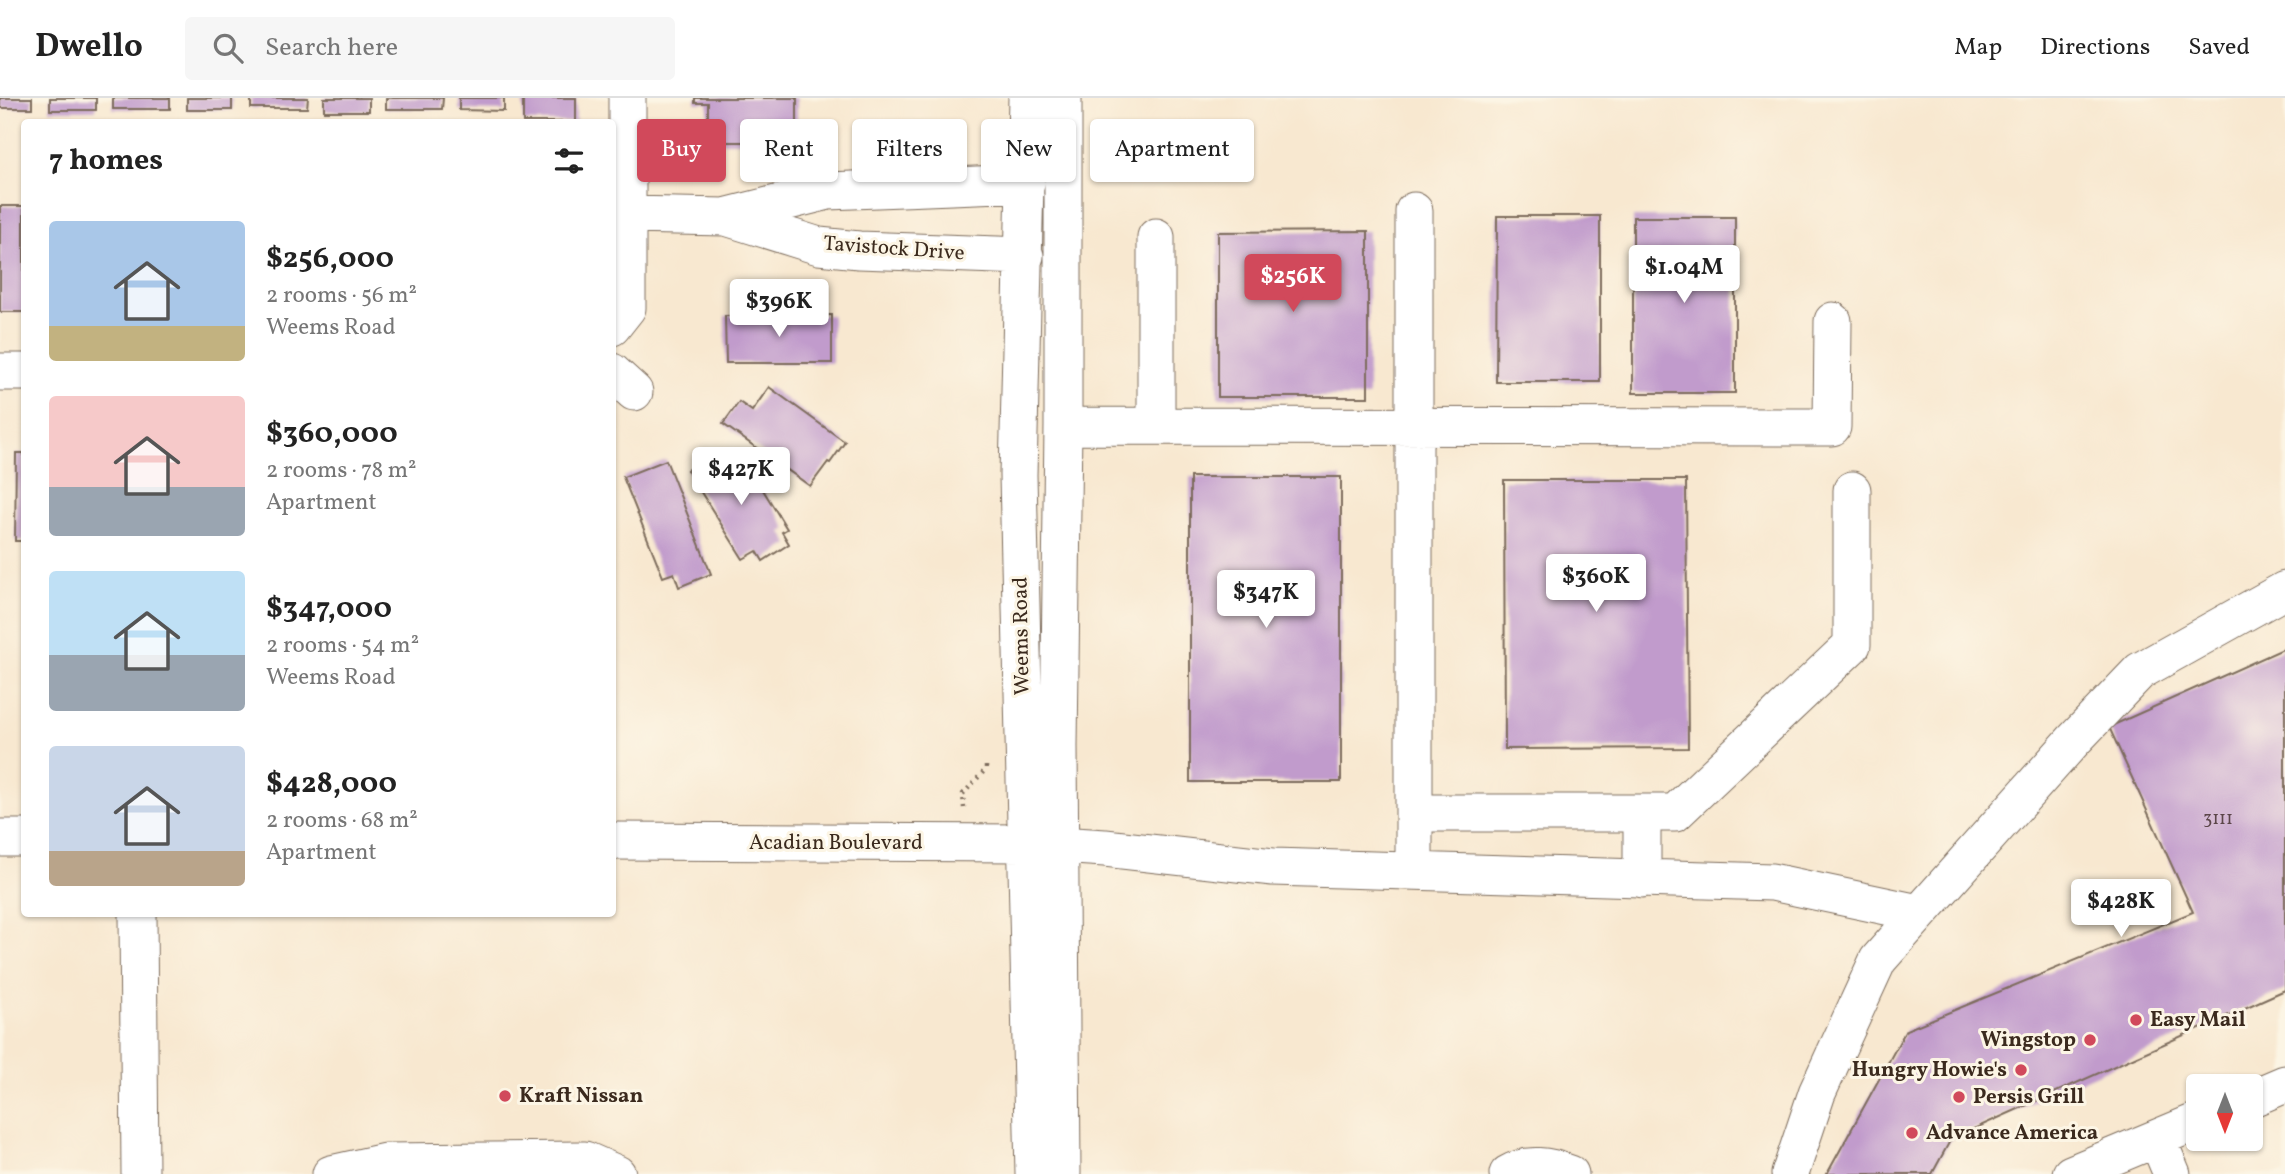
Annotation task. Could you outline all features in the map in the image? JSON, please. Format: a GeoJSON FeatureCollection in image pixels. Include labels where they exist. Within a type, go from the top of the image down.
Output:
{"type":"FeatureCollection","features":[{"type":"Feature","properties":{"kind":"street"},"geometry":{"type":"LineString","coordinates":[[616,322],[627,308],[626,98]]}},
{"type":"Feature","properties":{"kind":"street","name":"Weems Road"},"geometry":{"type":"LineString","coordinates":[[1027,98],[1018,475],[1044,844],[1062,1174]]}},
{"type":"Feature","properties":{"kind":"street","name":"Weems Road"},"geometry":{"type":"LineString","coordinates":[[1034,1174],[1044,844],[1063,426],[1063,98]]}},
{"type":"Feature","properties":{"kind":"street","name":"Tavistock Drive"},"geometry":{"type":"LineString","coordinates":[[628,215],[725,217],[828,191],[1026,183]]}},
{"type":"Feature","properties":{"kind":"street"},"geometry":{"type":"LineString","coordinates":[[1414,211],[1414,872]]}},
{"type":"Feature","properties":{"kind":"street","name":"Tavistock Drive"},"geometry":{"type":"LineString","coordinates":[[725,217],[819,246],[1024,256]]}},
{"type":"Feature","properties":{"kind":"street"},"geometry":{"type":"LineString","coordinates":[[1156,237],[1156,426]]}},
{"type":"Feature","properties":{"kind":"street"},"geometry":{"type":"LineString","coordinates":[[1063,426],[1832,427],[1833,321]]}},
{"type":"Feature","properties":{"kind":"street"},"geometry":{"type":"LineString","coordinates":[[0,372],[21,372]]}},
{"type":"Feature","properties":{"kind":"street"},"geometry":{"type":"LineString","coordinates":[[1414,813],[1675,813],[1852,645],[1852,490]]}},
{"type":"Feature","properties":{"kind":"street"},"geometry":{"type":"LineString","coordinates":[[1790,1174],[1817,1093],[1878,960],[2073,741],[2140,671],[2285,590]]}},
{"type":"Feature","properties":{"kind":"street"},"geometry":{"type":"LineString","coordinates":[[1642,813],[1642,879]]}},
{"type":"Feature","properties":{"kind":"street"},"geometry":{"type":"LineString","coordinates":[[0,838],[21,838]]}},
{"type":"Feature","properties":{"kind":"street","name":"Acadian Boulevard"},"geometry":{"type":"LineString","coordinates":[[616,841],[1044,844],[1273,867],[1772,882],[1919,913]]}},
{"type":"Feature","properties":{"kind":"street"},"geometry":{"type":"LineString","coordinates":[[138,917],[140,1174]]}},
{"type":"Feature","properties":{"kind":"street"},"geometry":{"type":"LineString","coordinates":[[2263,1093],[2285,1084]]}},
{"type":"Feature","properties":{"kind":"street"},"geometry":{"type":"LineString","coordinates":[[2071,1174],[2186,1126]]}},
{"type":"Feature","properties":{"kind":"street"},"geometry":{"type":"LineString","coordinates":[[2157,1138],[2172,1174]]}},
{"type":"Feature","properties":{"kind":"street"},"geometry":{"type":"LineString","coordinates":[[331,1174],[385,1161],[585,1160],[617,1174]]}},
{"type":"Feature","properties":{"kind":"street"},"geometry":{"type":"LineString","coordinates":[[1508,1174],[1521,1166],[1553,1168],[1570,1174]]}},
{"type":"Feature","properties":{"kind":"building"},"geometry":{"type":"Polygon","coordinates":[[[0,98],[32,98],[32,108],[0,108],[0,98]]]}},
{"type":"Feature","properties":{"kind":"building"},"geometry":{"type":"Polygon","coordinates":[[[50,98],[96,98],[96,110],[50,110],[50,98]]]}},
{"type":"Feature","properties":{"kind":"building"},"geometry":{"type":"Polygon","coordinates":[[[113,98],[170,98],[170,109],[113,109],[113,98]]]}},
{"type":"Feature","properties":{"kind":"building"},"geometry":{"type":"Polygon","coordinates":[[[187,98],[232,98],[232,110],[187,110],[187,98]]]}},
{"type":"Feature","properties":{"kind":"building"},"geometry":{"type":"Polygon","coordinates":[[[251,98],[308,98],[307,108],[251,108],[251,98]]]}},
{"type":"Feature","properties":{"kind":"building"},"geometry":{"type":"Polygon","coordinates":[[[324,98],[369,98],[369,111],[324,111],[324,98]]]}},
{"type":"Feature","properties":{"kind":"building"},"geometry":{"type":"Polygon","coordinates":[[[386,98],[443,98],[442,109],[386,109],[386,98]]]}},
{"type":"Feature","properties":{"kind":"building"},"geometry":{"type":"Polygon","coordinates":[[[459,98],[504,98],[504,111],[459,110],[459,98]]]}},
{"type":"Feature","properties":{"kind":"building"},"geometry":{"type":"Polygon","coordinates":[[[523,98],[576,98],[576,119],[523,119],[523,98]]]}},
{"type":"Feature","properties":{"kind":"building"},"geometry":{"type":"Polygon","coordinates":[[[695,98],[797,98],[797,119],[740,119],[740,142],[726,142],[726,119],[708,119],[708,103],[695,103],[695,98]]]}},
{"type":"Feature","properties":{"kind":"building"},"geometry":{"type":"Polygon","coordinates":[[[0,206],[21,206],[21,312],[0,312],[0,206]]]}},
{"type":"Feature","properties":{"kind":"building"},"geometry":{"type":"Polygon","coordinates":[[[1497,216],[1600,216],[1600,382],[1496,382],[1497,216]]]}},
{"type":"Feature","properties":{"kind":"building"},"geometry":{"type":"Polygon","coordinates":[[[1633,217],[1735,217],[1735,393],[1633,393],[1633,217]]]}},
{"type":"Feature","properties":{"kind":"building"},"geometry":{"type":"Polygon","coordinates":[[[1368,231],[1368,397],[1218,397],[1218,232],[1368,231]]]}},
{"type":"Feature","properties":{"kind":"building"},"geometry":{"type":"Polygon","coordinates":[[[832,315],[832,363],[726,363],[725,316],[832,315]]]}},
{"type":"Feature","properties":{"kind":"building"},"geometry":{"type":"Polygon","coordinates":[[[769,387],[845,442],[810,486],[723,424],[739,402],[752,411],[769,387]]]}},
{"type":"Feature","properties":{"kind":"building"},"geometry":{"type":"Polygon","coordinates":[[[16,453],[21,453],[21,541],[15,541],[16,453]]]}},
{"type":"Feature","properties":{"kind":"building"},"geometry":{"type":"Polygon","coordinates":[[[741,454],[787,529],[782,532],[789,544],[763,561],[757,551],[743,559],[687,470],[707,457],[715,471],[741,454]]]}},
{"type":"Feature","properties":{"kind":"building"},"geometry":{"type":"Polygon","coordinates":[[[666,460],[711,574],[679,587],[674,573],[663,577],[623,477],[666,460]]]}},
{"type":"Feature","properties":{"kind":"building"},"geometry":{"type":"Polygon","coordinates":[[[1190,477],[1341,477],[1341,782],[1190,782],[1190,477]]]}},
{"type":"Feature","properties":{"kind":"building"},"geometry":{"type":"Polygon","coordinates":[[[1504,480],[1686,480],[1688,748],[1505,749],[1504,480]]]}},
{"type":"Feature","properties":{"kind":"building"},"geometry":{"type":"Polygon","coordinates":[[[2285,648],[2285,990],[1951,1139],[1932,1174],[1827,1174],[1906,1030],[2193,912],[2109,727],[2285,648]]]}},
{"type":"Feature","properties":{"kind":"place","name":"Easy Mail"},"geometry":{"type":"Point","coordinates":[2136,1020]}},
{"type":"Feature","properties":{"kind":"place","name":"Wingstop"},"geometry":{"type":"Point","coordinates":[2090,1040]}},
{"type":"Feature","properties":{"kind":"place","name":"Hungry Howie's"},"geometry":{"type":"Point","coordinates":[2021,1070]}},
{"type":"Feature","properties":{"kind":"place","name":"Kraft Nissan"},"geometry":{"type":"Point","coordinates":[505,1096]}},
{"type":"Feature","properties":{"kind":"place","name":"Persis Grill"},"geometry":{"type":"Point","coordinates":[1959,1097]}},
{"type":"Feature","properties":{"kind":"place","name":"Advance America"},"geometry":{"type":"Point","coordinates":[1912,1133]}}]}
